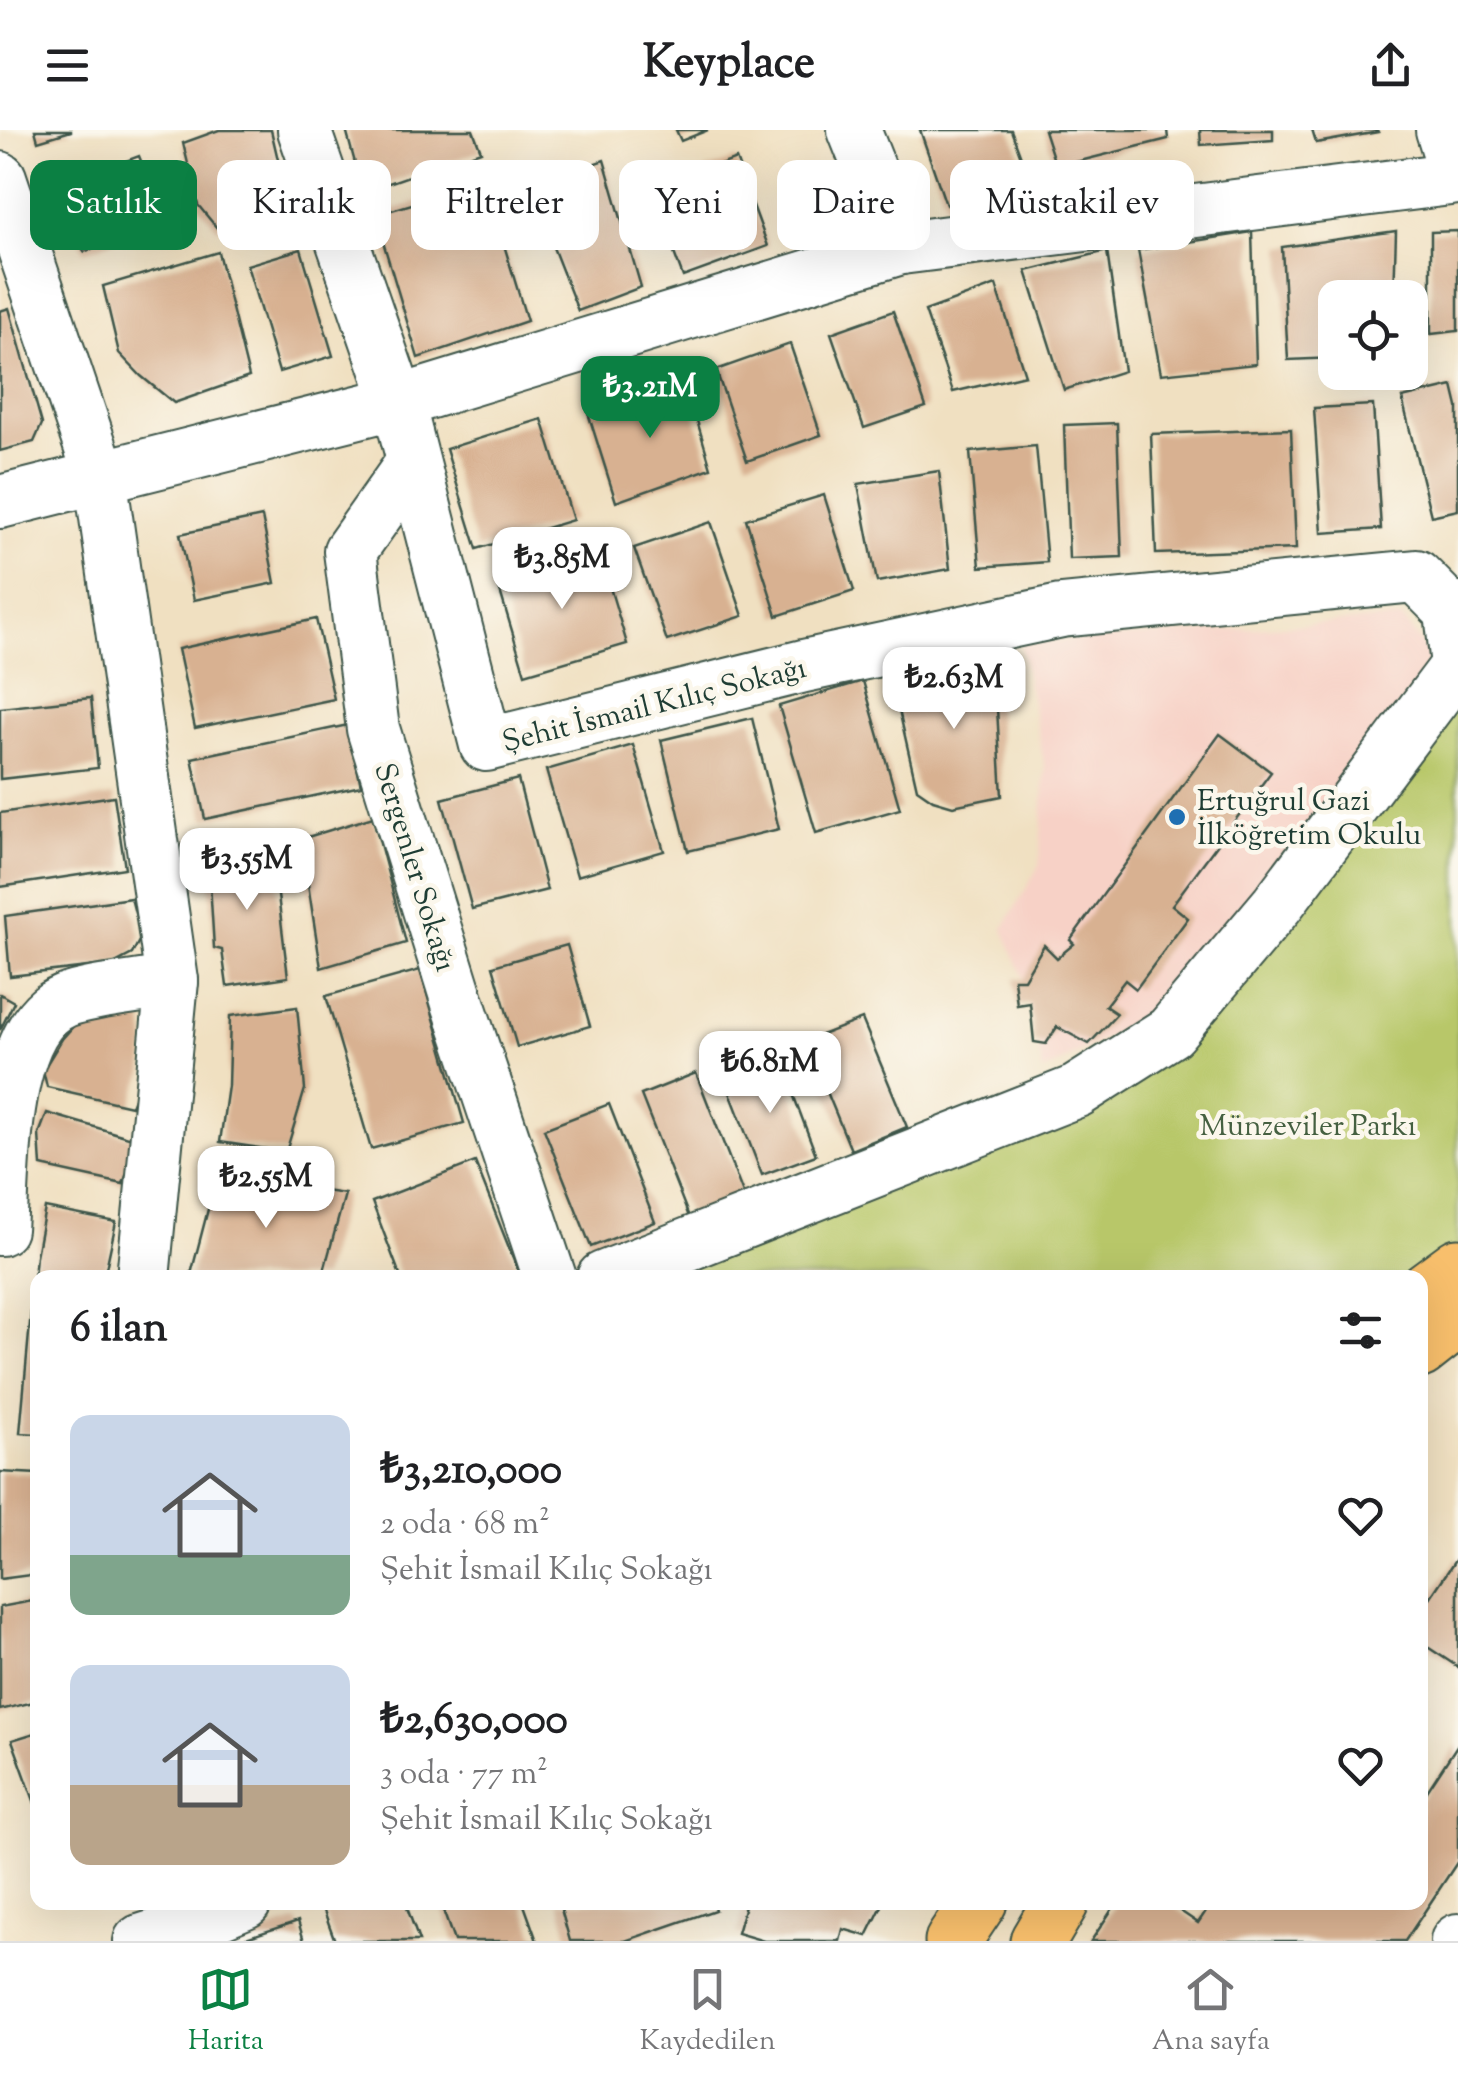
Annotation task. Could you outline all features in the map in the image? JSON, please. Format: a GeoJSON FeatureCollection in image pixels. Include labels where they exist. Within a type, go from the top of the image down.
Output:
{"type":"FeatureCollection","features":[{"type":"Feature","properties":{"kind":"main road"},"geometry":{"type":"LineString","coordinates":[[1438,1334],[1458,1266]]}},
{"type":"Feature","properties":{"kind":"main road"},"geometry":{"type":"LineString","coordinates":[[952,1941],[973,1910]]}},
{"type":"Feature","properties":{"kind":"main road"},"geometry":{"type":"LineString","coordinates":[[1038,1941],[1056,1910]]}},
{"type":"Feature","properties":{"kind":"street","name":"Şehit İsmail Kılıç Sokağı"},"geometry":{"type":"LineString","coordinates":[[304,130],[398,402],[486,745],[804,666],[1062,611],[1416,576],[1456,613]]}},
{"type":"Feature","properties":{"kind":"street"},"geometry":{"type":"LineString","coordinates":[[854,130],[866,160]]}},
{"type":"Feature","properties":{"kind":"street"},"geometry":{"type":"LineString","coordinates":[[930,244],[1457,178],[1442,130]]}},
{"type":"Feature","properties":{"kind":"street"},"geometry":{"type":"LineString","coordinates":[[0,178],[100,475],[172,981],[143,1270]]}},
{"type":"Feature","properties":{"kind":"street"},"geometry":{"type":"LineString","coordinates":[[0,502],[398,402],[895,250]]}},
{"type":"Feature","properties":{"kind":"street","name":"Sergenler Sokağı"},"geometry":{"type":"LineString","coordinates":[[413,462],[350,551],[373,729],[458,1003],[547,1270]]}},
{"type":"Feature","properties":{"kind":"street"},"geometry":{"type":"LineString","coordinates":[[623,1270],[1077,1092],[1170,1032],[1277,905],[1457,666],[1456,613]]}},
{"type":"Feature","properties":{"kind":"street"},"geometry":{"type":"LineString","coordinates":[[0,1229],[11,1100],[21,1049],[40,1017],[64,1001],[172,981]]}},
{"type":"Feature","properties":{"kind":"street"},"geometry":{"type":"LineString","coordinates":[[140,1941],[224,1910]]}},
{"type":"Feature","properties":{"kind":"shaded area","name":"Ertuğrul Gazi İlköğretim Okulu"},"geometry":{"type":"Polygon","coordinates":[[[1402,618],[1437,664],[1216,937],[1139,1020],[1043,1072],[1024,979],[1003,929],[1039,866],[1045,768],[1020,644],[1402,618]]]}},
{"type":"Feature","properties":{"kind":"green space","name":"Münzeviler Parkı"},"geometry":{"type":"Polygon","coordinates":[[[1458,686],[1458,1257],[1428,1274],[1428,1270],[655,1270],[1116,1092],[1458,686]]]}},
{"type":"Feature","properties":{"kind":"building"},"geometry":{"type":"Polygon","coordinates":[[[35,130],[71,130],[71,131],[38,141],[35,130]]]}},
{"type":"Feature","properties":{"kind":"building"},"geometry":{"type":"Polygon","coordinates":[[[219,130],[271,130],[278,160],[217,160],[217,228],[198,205],[197,160],[187,160],[183,143],[219,130]]]}},
{"type":"Feature","properties":{"kind":"building"},"geometry":{"type":"Polygon","coordinates":[[[346,130],[473,130],[481,151],[455,160],[411,160],[411,175],[391,182],[391,160],[354,160],[346,130]]]}},
{"type":"Feature","properties":{"kind":"building"},"geometry":{"type":"Polygon","coordinates":[[[676,130],[708,130],[681,141],[676,130]]]}},
{"type":"Feature","properties":{"kind":"building"},"geometry":{"type":"Polygon","coordinates":[[[920,130],[1011,130],[1022,160],[950,160],[950,204],[946,205],[920,130]]]}},
{"type":"Feature","properties":{"kind":"building"},"geometry":{"type":"Polygon","coordinates":[[[1044,130],[1167,130],[1168,139],[1084,160],[1054,160],[1044,130]]]}},
{"type":"Feature","properties":{"kind":"building"},"geometry":{"type":"Polygon","coordinates":[[[1200,130],[1273,130],[1273,140],[1201,145],[1200,130]]]}},
{"type":"Feature","properties":{"kind":"building"},"geometry":{"type":"Polygon","coordinates":[[[1312,130],[1377,130],[1378,132],[1316,143],[1312,130]]]}},
{"type":"Feature","properties":{"kind":"building"},"geometry":{"type":"Polygon","coordinates":[[[604,160],[619,211],[619,250],[630,250],[641,287],[578,311],[554,250],[599,250],[599,162],[604,160]]]}},
{"type":"Feature","properties":{"kind":"building"},"geometry":{"type":"Polygon","coordinates":[[[411,204],[411,250],[506,250],[527,321],[418,358],[386,250],[391,250],[391,210],[411,204]]]}},
{"type":"Feature","properties":{"kind":"building"},"geometry":{"type":"Polygon","coordinates":[[[757,216],[768,246],[683,277],[673,250],[757,250],[757,216]]]}},
{"type":"Feature","properties":{"kind":"building"},"geometry":{"type":"Polygon","coordinates":[[[1396,231],[1395,280],[1318,280],[1318,359],[1288,360],[1282,247],[1396,231]]]}},
{"type":"Feature","properties":{"kind":"building"},"geometry":{"type":"Polygon","coordinates":[[[1458,231],[1458,331],[1431,334],[1431,232],[1458,231]]]}},
{"type":"Feature","properties":{"kind":"building"},"geometry":{"type":"Polygon","coordinates":[[[1252,232],[1256,364],[1161,374],[1138,250],[1194,250],[1194,241],[1252,232]]]}},
{"type":"Feature","properties":{"kind":"building"},"geometry":{"type":"Polygon","coordinates":[[[301,250],[333,356],[279,372],[247,265],[301,250]]]}},
{"type":"Feature","properties":{"kind":"building"},"geometry":{"type":"Polygon","coordinates":[[[1107,251],[1124,371],[1064,390],[1026,271],[1107,251]]]}},
{"type":"Feature","properties":{"kind":"building"},"geometry":{"type":"Polygon","coordinates":[[[218,252],[249,377],[174,403],[119,353],[103,286],[218,252]]]}},
{"type":"Feature","properties":{"kind":"building"},"geometry":{"type":"Polygon","coordinates":[[[996,285],[1025,375],[953,392],[925,311],[996,285]]]}},
{"type":"Feature","properties":{"kind":"building"},"geometry":{"type":"Polygon","coordinates":[[[9,308],[42,424],[34,442],[0,451],[0,311],[9,308]]]}},
{"type":"Feature","properties":{"kind":"building"},"geometry":{"type":"Polygon","coordinates":[[[893,311],[926,407],[864,428],[831,333],[893,311]]]}},
{"type":"Feature","properties":{"kind":"building"},"geometry":{"type":"Polygon","coordinates":[[[790,344],[821,435],[747,461],[716,370],[790,344]]]}},
{"type":"Feature","properties":{"kind":"building"},"geometry":{"type":"Polygon","coordinates":[[[685,380],[711,468],[616,502],[588,413],[685,380]]]}},
{"type":"Feature","properties":{"kind":"building"},"geometry":{"type":"Polygon","coordinates":[[[1453,386],[1458,407],[1458,510],[1431,516],[1402,398],[1453,386]]]}},
{"type":"Feature","properties":{"kind":"building"},"geometry":{"type":"Polygon","coordinates":[[[1373,405],[1381,529],[1322,533],[1314,408],[1373,405]]]}},
{"type":"Feature","properties":{"kind":"building"},"geometry":{"type":"Polygon","coordinates":[[[542,419],[573,520],[477,549],[446,449],[542,419]]]}},
{"type":"Feature","properties":{"kind":"building"},"geometry":{"type":"Polygon","coordinates":[[[1117,423],[1122,557],[1069,559],[1064,425],[1117,423]]]}},
{"type":"Feature","properties":{"kind":"building"},"geometry":{"type":"Polygon","coordinates":[[[1291,429],[1296,549],[1156,554],[1151,434],[1291,429]]]}},
{"type":"Feature","properties":{"kind":"building"},"geometry":{"type":"Polygon","coordinates":[[[1036,446],[1047,562],[980,567],[970,452],[1036,446]]]}},
{"type":"Feature","properties":{"kind":"building"},"geometry":{"type":"Polygon","coordinates":[[[939,471],[950,569],[877,582],[858,484],[939,471]]]}},
{"type":"Feature","properties":{"kind":"building"},"geometry":{"type":"Polygon","coordinates":[[[824,495],[854,591],[777,616],[746,519],[824,495]]]}},
{"type":"Feature","properties":{"kind":"building"},"geometry":{"type":"Polygon","coordinates":[[[262,517],[275,583],[194,600],[180,534],[262,517]]]}},
{"type":"Feature","properties":{"kind":"building"},"geometry":{"type":"Polygon","coordinates":[[[711,522],[743,616],[667,641],[634,548],[711,522]]]}},
{"type":"Feature","properties":{"kind":"building"},"geometry":{"type":"Polygon","coordinates":[[[599,551],[627,644],[525,674],[497,581],[599,551]]]}},
{"type":"Feature","properties":{"kind":"building"},"geometry":{"type":"Polygon","coordinates":[[[316,619],[334,699],[195,728],[178,649],[316,619]]]}},
{"type":"Feature","properties":{"kind":"building"},"geometry":{"type":"Polygon","coordinates":[[[994,656],[1002,796],[953,806],[933,800],[917,789],[894,688],[943,670],[948,663],[994,656]]]}},
{"type":"Feature","properties":{"kind":"building"},"geometry":{"type":"Polygon","coordinates":[[[863,681],[900,809],[816,833],[779,706],[863,681]]]}},
{"type":"Feature","properties":{"kind":"building"},"geometry":{"type":"Polygon","coordinates":[[[91,698],[98,768],[0,779],[0,708],[91,698]]]}},
{"type":"Feature","properties":{"kind":"building"},"geometry":{"type":"Polygon","coordinates":[[[752,718],[779,829],[688,851],[661,740],[752,718]]]}},
{"type":"Feature","properties":{"kind":"building"},"geometry":{"type":"Polygon","coordinates":[[[348,725],[361,786],[205,819],[192,758],[348,725]]]}},
{"type":"Feature","properties":{"kind":"building"},"geometry":{"type":"Polygon","coordinates":[[[1220,734],[1271,772],[1172,905],[1188,918],[1136,989],[1125,980],[1105,1006],[1117,1014],[1089,1044],[1057,1027],[1046,1044],[1034,1042],[1030,1003],[1017,1005],[1014,979],[1024,979],[1044,945],[1057,958],[1074,944],[1070,940],[1220,734]]]}},
{"type":"Feature","properties":{"kind":"building"},"geometry":{"type":"Polygon","coordinates":[[[633,745],[664,851],[577,876],[546,770],[633,745]]]}},
{"type":"Feature","properties":{"kind":"building"},"geometry":{"type":"Polygon","coordinates":[[[518,779],[547,890],[472,909],[442,799],[518,779]]]}},
{"type":"Feature","properties":{"kind":"building"},"geometry":{"type":"Polygon","coordinates":[[[114,796],[125,868],[0,887],[0,813],[114,796]]]}},
{"type":"Feature","properties":{"kind":"building"},"geometry":{"type":"Polygon","coordinates":[[[373,817],[406,943],[321,968],[301,839],[373,817]]]}},
{"type":"Feature","properties":{"kind":"building"},"geometry":{"type":"Polygon","coordinates":[[[271,838],[288,977],[227,986],[222,950],[214,948],[208,851],[271,838]]]}},
{"type":"Feature","properties":{"kind":"building"},"geometry":{"type":"Polygon","coordinates":[[[131,898],[141,937],[132,954],[113,964],[10,976],[5,916],[131,898]]]}},
{"type":"Feature","properties":{"kind":"building"},"geometry":{"type":"Polygon","coordinates":[[[567,945],[590,1026],[517,1047],[493,966],[567,945]]]}},
{"type":"Feature","properties":{"kind":"building"},"geometry":{"type":"Polygon","coordinates":[[[420,970],[464,1123],[371,1149],[326,996],[420,970]]]}},
{"type":"Feature","properties":{"kind":"building"},"geometry":{"type":"Polygon","coordinates":[[[0,994],[14,1002],[0,1030],[0,994]]]}},
{"type":"Feature","properties":{"kind":"building"},"geometry":{"type":"Polygon","coordinates":[[[297,1007],[305,1089],[286,1152],[220,1142],[228,1086],[230,1016],[297,1007]]]}},
{"type":"Feature","properties":{"kind":"building"},"geometry":{"type":"Polygon","coordinates":[[[142,1011],[146,1044],[143,1075],[131,1106],[47,1087],[43,1070],[79,1020],[142,1011]]]}},
{"type":"Feature","properties":{"kind":"building"},"geometry":{"type":"Polygon","coordinates":[[[862,1019],[907,1127],[851,1150],[806,1041],[862,1019]]]}},
{"type":"Feature","properties":{"kind":"building"},"geometry":{"type":"Polygon","coordinates":[[[779,1057],[816,1155],[762,1175],[724,1077],[779,1057]]]}},
{"type":"Feature","properties":{"kind":"building"},"geometry":{"type":"Polygon","coordinates":[[[696,1073],[744,1196],[689,1217],[641,1095],[696,1073]]]}},
{"type":"Feature","properties":{"kind":"building"},"geometry":{"type":"Polygon","coordinates":[[[609,1104],[655,1222],[591,1247],[544,1129],[609,1104]]]}},
{"type":"Feature","properties":{"kind":"building"},"geometry":{"type":"Polygon","coordinates":[[[47,1113],[139,1140],[123,1184],[41,1166],[39,1134],[47,1113]]]}},
{"type":"Feature","properties":{"kind":"building"},"geometry":{"type":"Polygon","coordinates":[[[475,1162],[518,1270],[398,1270],[372,1202],[475,1162]]]}},
{"type":"Feature","properties":{"kind":"building"},"geometry":{"type":"Polygon","coordinates":[[[217,1175],[345,1194],[324,1270],[192,1270],[217,1175]]]}},
{"type":"Feature","properties":{"kind":"building"},"geometry":{"type":"Polygon","coordinates":[[[45,1208],[116,1222],[106,1270],[35,1270],[45,1208]]]}},
{"type":"Feature","properties":{"kind":"building"},"geometry":{"type":"Polygon","coordinates":[[[30,1322],[30,1434],[20,1433],[30,1322]]]}},
{"type":"Feature","properties":{"kind":"building"},"geometry":{"type":"Polygon","coordinates":[[[0,1472],[30,1474],[30,1575],[0,1579],[0,1472]]]}},
{"type":"Feature","properties":{"kind":"building"},"geometry":{"type":"Polygon","coordinates":[[[1458,1556],[1458,1667],[1428,1647],[1428,1601],[1458,1556]]]}},
{"type":"Feature","properties":{"kind":"building"},"geometry":{"type":"Polygon","coordinates":[[[30,1601],[30,1703],[0,1710],[0,1607],[30,1601]]]}},
{"type":"Feature","properties":{"kind":"building"},"geometry":{"type":"Polygon","coordinates":[[[30,1734],[30,1790],[12,1740],[30,1734]]]}},
{"type":"Feature","properties":{"kind":"building"},"geometry":{"type":"Polygon","coordinates":[[[1458,1744],[1458,1861],[1428,1906],[1428,1790],[1458,1744]]]}},
{"type":"Feature","properties":{"kind":"building"},"geometry":{"type":"Polygon","coordinates":[[[324,1910],[408,1910],[419,1941],[335,1941],[324,1910]]]}},
{"type":"Feature","properties":{"kind":"building"},"geometry":{"type":"Polygon","coordinates":[[[443,1910],[526,1910],[537,1941],[454,1941],[443,1910]]]}},
{"type":"Feature","properties":{"kind":"building"},"geometry":{"type":"Polygon","coordinates":[[[561,1910],[715,1910],[625,1941],[570,1941],[561,1910]]]}},
{"type":"Feature","properties":{"kind":"building"},"geometry":{"type":"Polygon","coordinates":[[[744,1910],[880,1910],[867,1936],[843,1929],[840,1941],[764,1941],[737,1933],[744,1910]]]}},
{"type":"Feature","properties":{"kind":"building"},"geometry":{"type":"Polygon","coordinates":[[[1112,1910],[1179,1910],[1198,1923],[1207,1910],[1426,1910],[1405,1941],[1091,1941],[1112,1910]]]}},
{"type":"Feature","properties":{"kind":"building"},"geometry":{"type":"Polygon","coordinates":[[[298,1921],[304,1941],[240,1941],[240,1940],[298,1921]]]}},
{"type":"Feature","properties":{"kind":"place","name":"Ertuğrul Gazi İlköğretim Okulu"},"geometry":{"type":"Point","coordinates":[1177,817]}}]}
